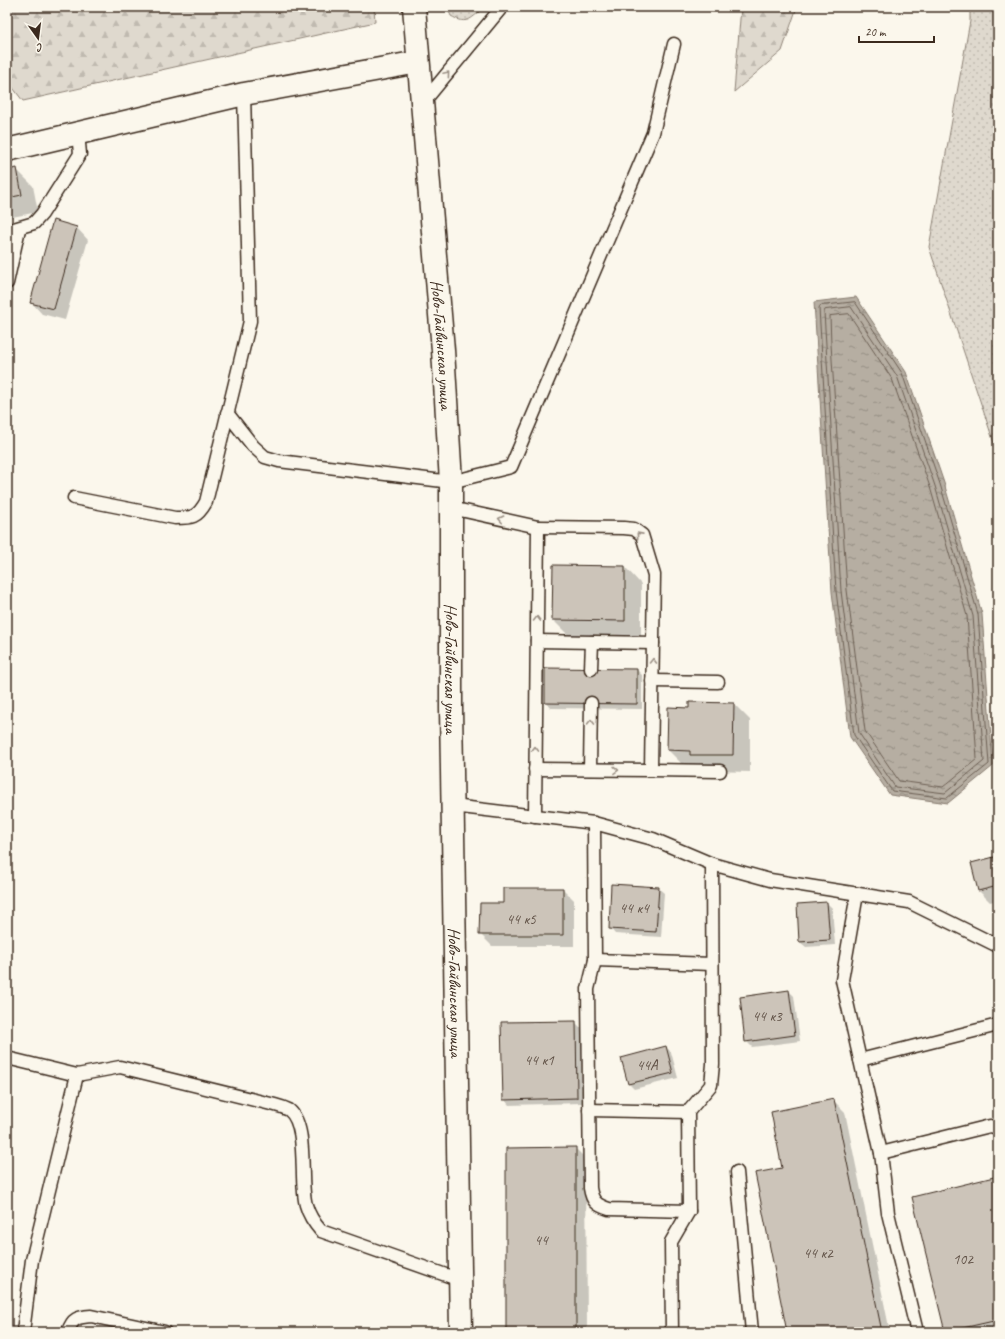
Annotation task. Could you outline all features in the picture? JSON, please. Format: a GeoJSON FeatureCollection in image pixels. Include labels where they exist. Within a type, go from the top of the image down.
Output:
{"type":"FeatureCollection","features":[{"type":"Feature","properties":{"kind":"main road","name":"Ново-Гайвинская улица"},"geometry":{"type":"LineString","coordinates":[[414,7],[442,350],[451,482],[453,806],[461,1332]]}},
{"type":"Feature","properties":{"kind":"main road"},"geometry":{"type":"LineString","coordinates":[[7,150],[244,94],[418,62]]}},
{"type":"Feature","properties":{"kind":"lane"},"geometry":{"type":"LineString","coordinates":[[422,104],[502,7]]}},
{"type":"Feature","properties":{"kind":"lane"},"geometry":{"type":"LineString","coordinates":[[227,413],[253,446],[265,457],[279,461],[451,482],[511,467],[653,133],[674,44]]}},
{"type":"Feature","properties":{"kind":"lane"},"geometry":{"type":"LineString","coordinates":[[74,498],[175,518],[191,518],[200,512],[206,502],[250,321],[244,94]]}},
{"type":"Feature","properties":{"kind":"lane"},"geometry":{"type":"LineString","coordinates":[[7,283],[13,230],[34,223],[42,214],[77,161],[80,154],[78,133]]}},
{"type":"Feature","properties":{"kind":"lane"},"geometry":{"type":"LineString","coordinates":[[451,508],[538,527],[624,528],[634,529],[642,535],[654,575],[651,770]]}},
{"type":"Feature","properties":{"kind":"lane"},"geometry":{"type":"LineString","coordinates":[[535,816],[538,527]]}},
{"type":"Feature","properties":{"kind":"lane"},"geometry":{"type":"LineString","coordinates":[[537,641],[653,643]]}},
{"type":"Feature","properties":{"kind":"lane"},"geometry":{"type":"LineString","coordinates":[[591,669],[592,642]]}},
{"type":"Feature","properties":{"kind":"lane"},"geometry":{"type":"LineString","coordinates":[[652,681],[718,682]]}},
{"type":"Feature","properties":{"kind":"lane"},"geometry":{"type":"LineString","coordinates":[[590,770],[591,703]]}},
{"type":"Feature","properties":{"kind":"lane"},"geometry":{"type":"LineString","coordinates":[[535,769],[720,771]]}},
{"type":"Feature","properties":{"kind":"lane"},"geometry":{"type":"LineString","coordinates":[[453,806],[594,823],[653,839],[712,864],[770,880],[909,902],[998,946]]}},
{"type":"Feature","properties":{"kind":"lane"},"geometry":{"type":"LineString","coordinates":[[594,823],[595,960],[588,989],[590,1188],[592,1198],[597,1206],[609,1209],[689,1211]]}},
{"type":"Feature","properties":{"kind":"lane"},"geometry":{"type":"LineString","coordinates":[[672,1332],[671,1242],[689,1211],[688,1112],[711,1085],[714,1064],[712,864]]}},
{"type":"Feature","properties":{"kind":"lane"},"geometry":{"type":"LineString","coordinates":[[857,894],[842,980],[880,1153],[888,1213],[917,1332]]}},
{"type":"Feature","properties":{"kind":"lane"},"geometry":{"type":"LineString","coordinates":[[595,960],[712,964]]}},
{"type":"Feature","properties":{"kind":"lane"},"geometry":{"type":"LineString","coordinates":[[860,1060],[998,1025]]}},
{"type":"Feature","properties":{"kind":"lane"},"geometry":{"type":"LineString","coordinates":[[7,1058],[77,1075],[120,1067],[275,1105],[288,1110],[296,1119],[299,1133],[305,1204],[310,1218],[321,1231],[460,1280]]}},
{"type":"Feature","properties":{"kind":"lane"},"geometry":{"type":"LineString","coordinates":[[23,1332],[32,1260],[77,1075]]}},
{"type":"Feature","properties":{"kind":"lane"},"geometry":{"type":"LineString","coordinates":[[589,1110],[688,1112]]}},
{"type":"Feature","properties":{"kind":"lane"},"geometry":{"type":"LineString","coordinates":[[880,1153],[990,1126],[998,1128]]}},
{"type":"Feature","properties":{"kind":"lane"},"geometry":{"type":"LineString","coordinates":[[738,1172],[752,1332]]}},
{"type":"Feature","properties":{"kind":"lane"},"geometry":{"type":"LineString","coordinates":[[68,1332],[72,1322],[79,1317],[92,1316],[165,1332]]}},
{"type":"Feature","properties":{"kind":"green space"},"geometry":{"type":"Polygon","coordinates":[[[7,7],[374,7],[375,22],[23,101],[7,80],[7,7]]]}},
{"type":"Feature","properties":{"kind":"green space"},"geometry":{"type":"Polygon","coordinates":[[[447,7],[480,7],[480,11],[470,19],[463,21],[451,16],[447,7]]]}},
{"type":"Feature","properties":{"kind":"green space"},"geometry":{"type":"Polygon","coordinates":[[[741,7],[797,7],[782,51],[734,92],[741,7]]]}},
{"type":"Feature","properties":{"kind":"green space"},"geometry":{"type":"Polygon","coordinates":[[[970,7],[998,7],[998,461],[995,446],[929,247],[970,21],[970,7]]]}},
{"type":"Feature","properties":{"kind":"water"},"geometry":{"type":"Polygon","coordinates":[[[856,297],[906,372],[944,483],[982,614],[993,766],[948,803],[890,795],[850,737],[832,592],[814,302],[856,297]]]}},
{"type":"Feature","properties":{"kind":"building"},"geometry":{"type":"Polygon","coordinates":[[[17,168],[22,195],[7,198],[7,170],[17,168]]]}},
{"type":"Feature","properties":{"kind":"building"},"geometry":{"type":"Polygon","coordinates":[[[53,220],[77,227],[54,309],[30,303],[53,220]]]}},
{"type":"Feature","properties":{"kind":"building"},"geometry":{"type":"Polygon","coordinates":[[[553,565],[625,566],[625,621],[552,620],[553,565]]]}},
{"type":"Feature","properties":{"kind":"building"},"geometry":{"type":"Polygon","coordinates":[[[545,668],[637,669],[637,704],[545,703],[545,668]]]}},
{"type":"Feature","properties":{"kind":"building"},"geometry":{"type":"Polygon","coordinates":[[[689,702],[734,703],[733,755],[690,755],[690,751],[667,750],[668,707],[689,708],[689,702]]]}},
{"type":"Feature","properties":{"kind":"building"},"geometry":{"type":"Polygon","coordinates":[[[998,856],[998,886],[978,891],[971,863],[998,856]]]}},
{"type":"Feature","properties":{"kind":"building"},"geometry":{"type":"Polygon","coordinates":[[[611,884],[659,887],[656,932],[609,929],[611,884]]]}},
{"type":"Feature","properties":{"kind":"building"},"geometry":{"type":"Polygon","coordinates":[[[503,888],[563,888],[563,935],[479,935],[480,903],[503,903],[503,888]]]}},
{"type":"Feature","properties":{"kind":"building"},"geometry":{"type":"Polygon","coordinates":[[[827,902],[830,940],[799,942],[797,904],[827,902]]]}},
{"type":"Feature","properties":{"kind":"building"},"geometry":{"type":"Polygon","coordinates":[[[789,990],[795,1035],[745,1042],[740,997],[789,990]]]}},
{"type":"Feature","properties":{"kind":"building"},"geometry":{"type":"Polygon","coordinates":[[[576,1021],[577,1098],[503,1100],[501,1022],[576,1021]]]}},
{"type":"Feature","properties":{"kind":"building"},"geometry":{"type":"Polygon","coordinates":[[[666,1046],[673,1073],[628,1084],[621,1058],[666,1046]]]}},
{"type":"Feature","properties":{"kind":"building"},"geometry":{"type":"Polygon","coordinates":[[[834,1099],[882,1332],[787,1332],[755,1173],[782,1168],[771,1112],[834,1099]]]}},
{"type":"Feature","properties":{"kind":"building"},"geometry":{"type":"Polygon","coordinates":[[[576,1147],[576,1332],[506,1332],[506,1148],[576,1147]]]}},
{"type":"Feature","properties":{"kind":"building"},"geometry":{"type":"Polygon","coordinates":[[[998,1176],[998,1320],[945,1332],[912,1197],[998,1176]]]}}]}
